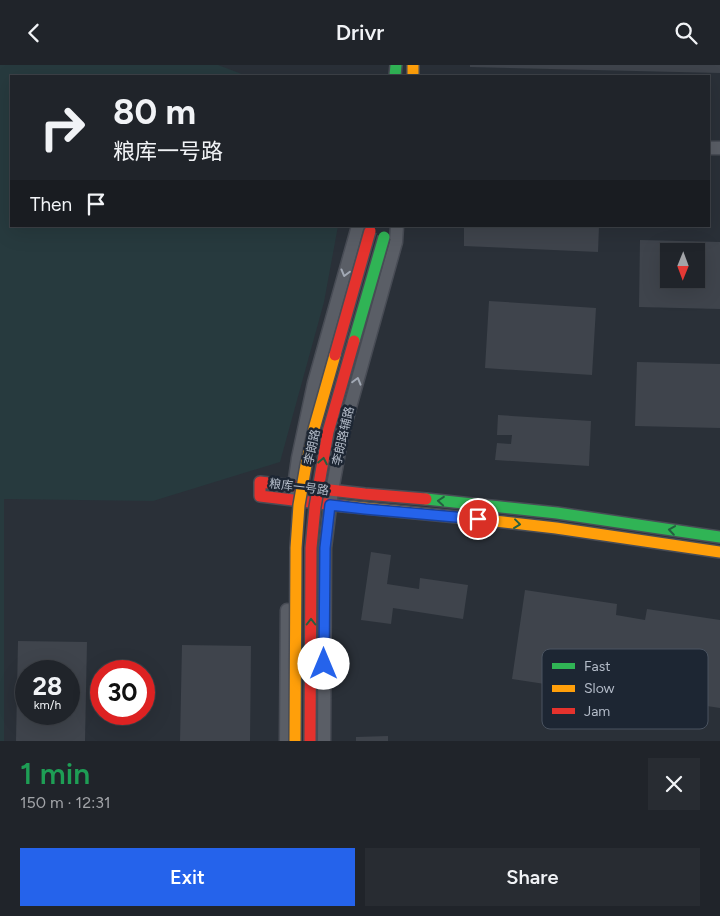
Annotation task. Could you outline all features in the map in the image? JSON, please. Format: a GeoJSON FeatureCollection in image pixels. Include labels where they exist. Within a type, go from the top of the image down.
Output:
{"type":"FeatureCollection","features":[{"type":"Feature","properties":{"kind":"street","name":"李朗路辅路"},"geometry":{"type":"LineString","coordinates":[[324,741],[325,548],[330,505],[342,436],[396,242],[397,227]]}},
{"type":"Feature","properties":{"kind":"street"},"geometry":{"type":"LineString","coordinates":[[286,741],[288,546],[298,458],[314,383],[366,228]]}},
{"type":"Feature","properties":{"kind":"street","name":"李朗路"},"geometry":{"type":"LineString","coordinates":[[295,741],[296,548],[300,505],[314,429],[366,228]]}},
{"type":"Feature","properties":{"kind":"street","name":"李朗路"},"geometry":{"type":"LineString","coordinates":[[310,741],[311,549],[315,507],[328,433],[385,231]]}},
{"type":"Feature","properties":{"kind":"street","name":"粮库一号路"},"geometry":{"type":"LineString","coordinates":[[720,537],[558,513],[479,504],[365,495],[260,482],[260,496],[365,509],[556,528],[720,551]]}},
{"type":"Feature","properties":{"kind":"green space"},"geometry":{"type":"Polygon","coordinates":[[[0,65],[218,65],[244,75],[10,75],[10,227],[338,227],[324,302],[280,462],[153,501],[4,499],[4,741],[0,741],[0,65]]]}},
{"type":"Feature","properties":{"kind":"building"},"geometry":{"type":"Polygon","coordinates":[[[470,65],[720,65],[720,73],[470,67],[470,65]]]}},
{"type":"Feature","properties":{"kind":"building"},"geometry":{"type":"Polygon","coordinates":[[[464,227],[599,227],[598,252],[464,246],[464,227]]]}},
{"type":"Feature","properties":{"kind":"building"},"geometry":{"type":"Polygon","coordinates":[[[640,240],[720,242],[720,309],[639,307],[640,240]]]}},
{"type":"Feature","properties":{"kind":"building"},"geometry":{"type":"Polygon","coordinates":[[[489,301],[596,308],[592,375],[485,368],[489,301]]]}},
{"type":"Feature","properties":{"kind":"building"},"geometry":{"type":"Polygon","coordinates":[[[637,362],[720,364],[720,428],[635,426],[637,362]]]}},
{"type":"Feature","properties":{"kind":"building"},"geometry":{"type":"Polygon","coordinates":[[[498,415],[591,421],[589,466],[495,460],[497,443],[511,444],[512,435],[497,435],[498,415]]]}},
{"type":"Feature","properties":{"kind":"building"},"geometry":{"type":"Polygon","coordinates":[[[371,552],[391,555],[387,584],[419,589],[420,578],[468,585],[463,619],[393,608],[391,624],[361,620],[371,552]]]}},
{"type":"Feature","properties":{"kind":"building"},"geometry":{"type":"Polygon","coordinates":[[[525,590],[617,604],[616,615],[645,620],[647,609],[720,620],[720,708],[708,706],[708,649],[542,649],[542,684],[512,679],[525,590]]]}},
{"type":"Feature","properties":{"kind":"building"},"geometry":{"type":"Polygon","coordinates":[[[18,641],[87,642],[85,741],[16,741],[16,725],[80,725],[80,660],[18,660],[18,641]]]}},
{"type":"Feature","properties":{"kind":"building"},"geometry":{"type":"Polygon","coordinates":[[[182,645],[251,646],[250,741],[180,741],[182,645]]]}},
{"type":"Feature","properties":{"kind":"building"},"geometry":{"type":"Polygon","coordinates":[[[388,736],[388,741],[356,741],[356,737],[388,736]]]}},
{"type":"Feature","properties":{"kind":"traffic: fast"},"geometry":{"type":"LineString","coordinates":[[395,75],[396,65]]}},
{"type":"Feature","properties":{"kind":"traffic: fast"},"geometry":{"type":"LineString","coordinates":[[354,341],[384,237]]}},
{"type":"Feature","properties":{"kind":"traffic: fast"},"geometry":{"type":"LineString","coordinates":[[426,499],[557,513],[720,537]]}},
{"type":"Feature","properties":{"kind":"traffic: slow"},"geometry":{"type":"LineString","coordinates":[[413,65],[413,75]]}},
{"type":"Feature","properties":{"kind":"traffic: slow"},"geometry":{"type":"LineString","coordinates":[[295,741],[296,548],[299,505],[314,429],[335,355]]}},
{"type":"Feature","properties":{"kind":"traffic: slow"},"geometry":{"type":"LineString","coordinates":[[343,506],[556,528],[720,552]]}},
{"type":"Feature","properties":{"kind":"traffic: jam"},"geometry":{"type":"LineString","coordinates":[[335,355],[370,231]]}},
{"type":"Feature","properties":{"kind":"traffic: jam"},"geometry":{"type":"LineString","coordinates":[[310,741],[311,548],[315,507],[328,432],[354,341]]}},
{"type":"Feature","properties":{"kind":"traffic: jam"},"geometry":{"type":"LineString","coordinates":[[343,506],[260,496],[260,482],[426,499]]}},
{"type":"Feature","properties":{"kind":"route"},"geometry":{"type":"LineString","coordinates":[[324,664],[325,548],[330,505],[478,519]]}}]}
